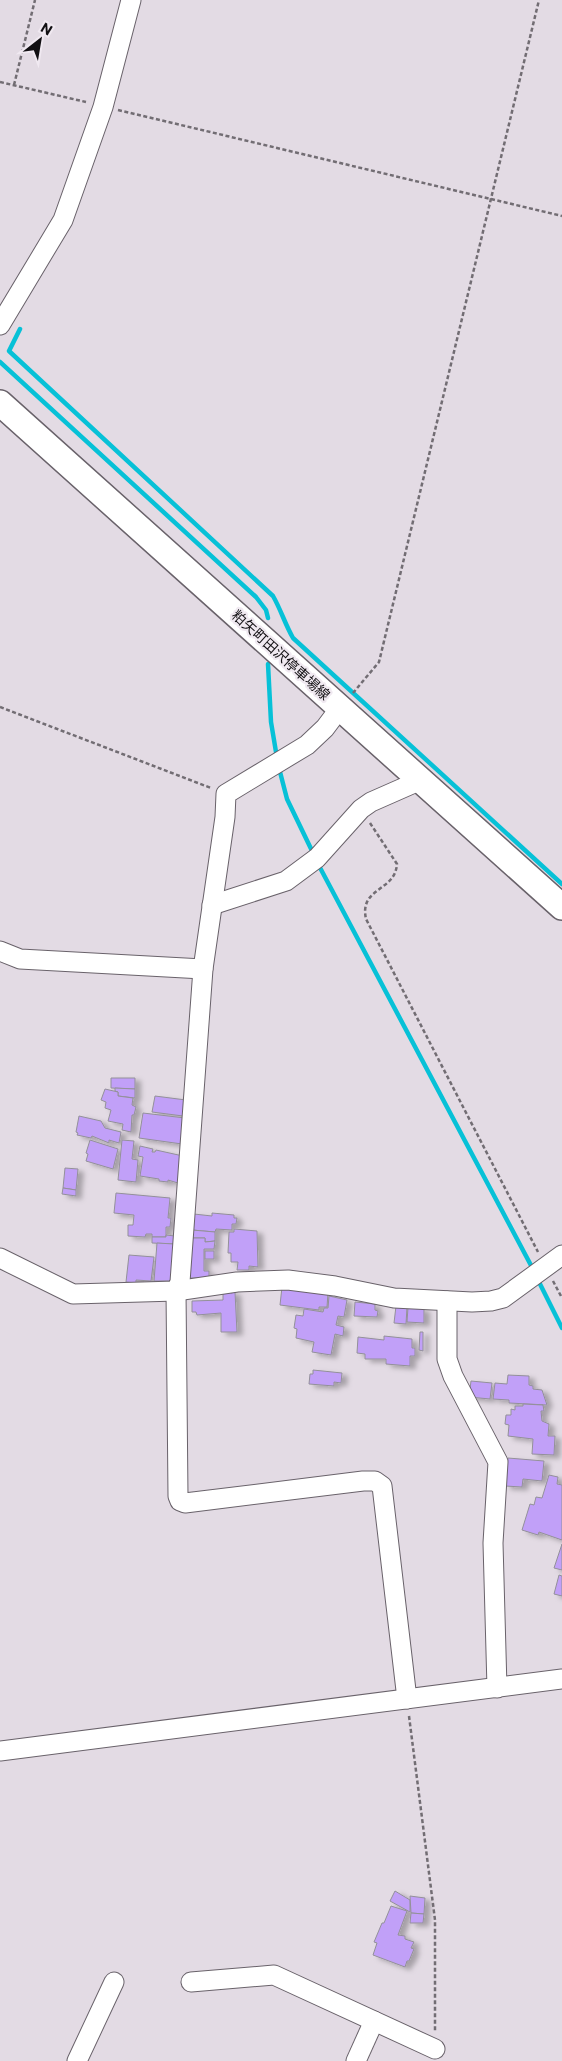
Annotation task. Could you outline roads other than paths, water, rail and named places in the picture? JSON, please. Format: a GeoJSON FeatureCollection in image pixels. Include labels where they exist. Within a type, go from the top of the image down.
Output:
{"type":"FeatureCollection","features":[{"type":"Feature","properties":{"kind":"main road","name":"粕矢町田沢停車場線"},"geometry":{"type":"LineString","coordinates":[[0,403],[562,907]]}},
{"type":"Feature","properties":{"kind":"street"},"geometry":{"type":"LineString","coordinates":[[0,325],[63,220],[104,107],[130,0]]}},
{"type":"Feature","properties":{"kind":"street"},"geometry":{"type":"LineString","coordinates":[[340,708],[317,736],[281,761],[226,794],[225,817],[203,969],[180,1282],[176,1292],[178,1496],[180,1501],[186,1503],[363,1481],[375,1481],[382,1486],[406,1699]]}},
{"type":"Feature","properties":{"kind":"street"},"geometry":{"type":"LineString","coordinates":[[212,905],[286,882],[308,866],[361,809],[371,802],[421,780]]}},
{"type":"Feature","properties":{"kind":"street"},"geometry":{"type":"LineString","coordinates":[[0,951],[20,959],[203,969]]}},
{"type":"Feature","properties":{"kind":"street"},"geometry":{"type":"LineString","coordinates":[[0,1258],[74,1294],[176,1292],[237,1282],[288,1280],[335,1286],[394,1298],[482,1301],[503,1298],[562,1254]]}},
{"type":"Feature","properties":{"kind":"street"},"geometry":{"type":"LineString","coordinates":[[447,1301],[447,1359],[453,1376],[498,1462],[493,1543],[497,1688]]}},
{"type":"Feature","properties":{"kind":"street"},"geometry":{"type":"LineString","coordinates":[[0,1750],[562,1679]]}},
{"type":"Feature","properties":{"kind":"street"},"geometry":{"type":"LineString","coordinates":[[191,1982],[274,1975],[435,2048]]}},
{"type":"Feature","properties":{"kind":"street"},"geometry":{"type":"LineString","coordinates":[[77,2061],[114,1982]]}},
{"type":"Feature","properties":{"kind":"street"},"geometry":{"type":"LineString","coordinates":[[356,2061],[374,2021]]}},
{"type":"Feature","properties":{"kind":"waterway"},"geometry":{"type":"LineString","coordinates":[[20,329],[9,351],[273,596],[293,638],[562,884]]}},
{"type":"Feature","properties":{"kind":"waterway"},"geometry":{"type":"LineString","coordinates":[[0,362],[256,597],[266,610],[268,618]]}},
{"type":"Feature","properties":{"kind":"waterway"},"geometry":{"type":"LineString","coordinates":[[268,664],[271,722],[277,758]]}},
{"type":"Feature","properties":{"kind":"waterway"},"geometry":{"type":"LineString","coordinates":[[279,768],[287,799],[314,855]]}},
{"type":"Feature","properties":{"kind":"waterway"},"geometry":{"type":"LineString","coordinates":[[317,862],[534,1271]]}},
{"type":"Feature","properties":{"kind":"waterway"},"geometry":{"type":"LineString","coordinates":[[537,1278],[562,1328]]}}]}
